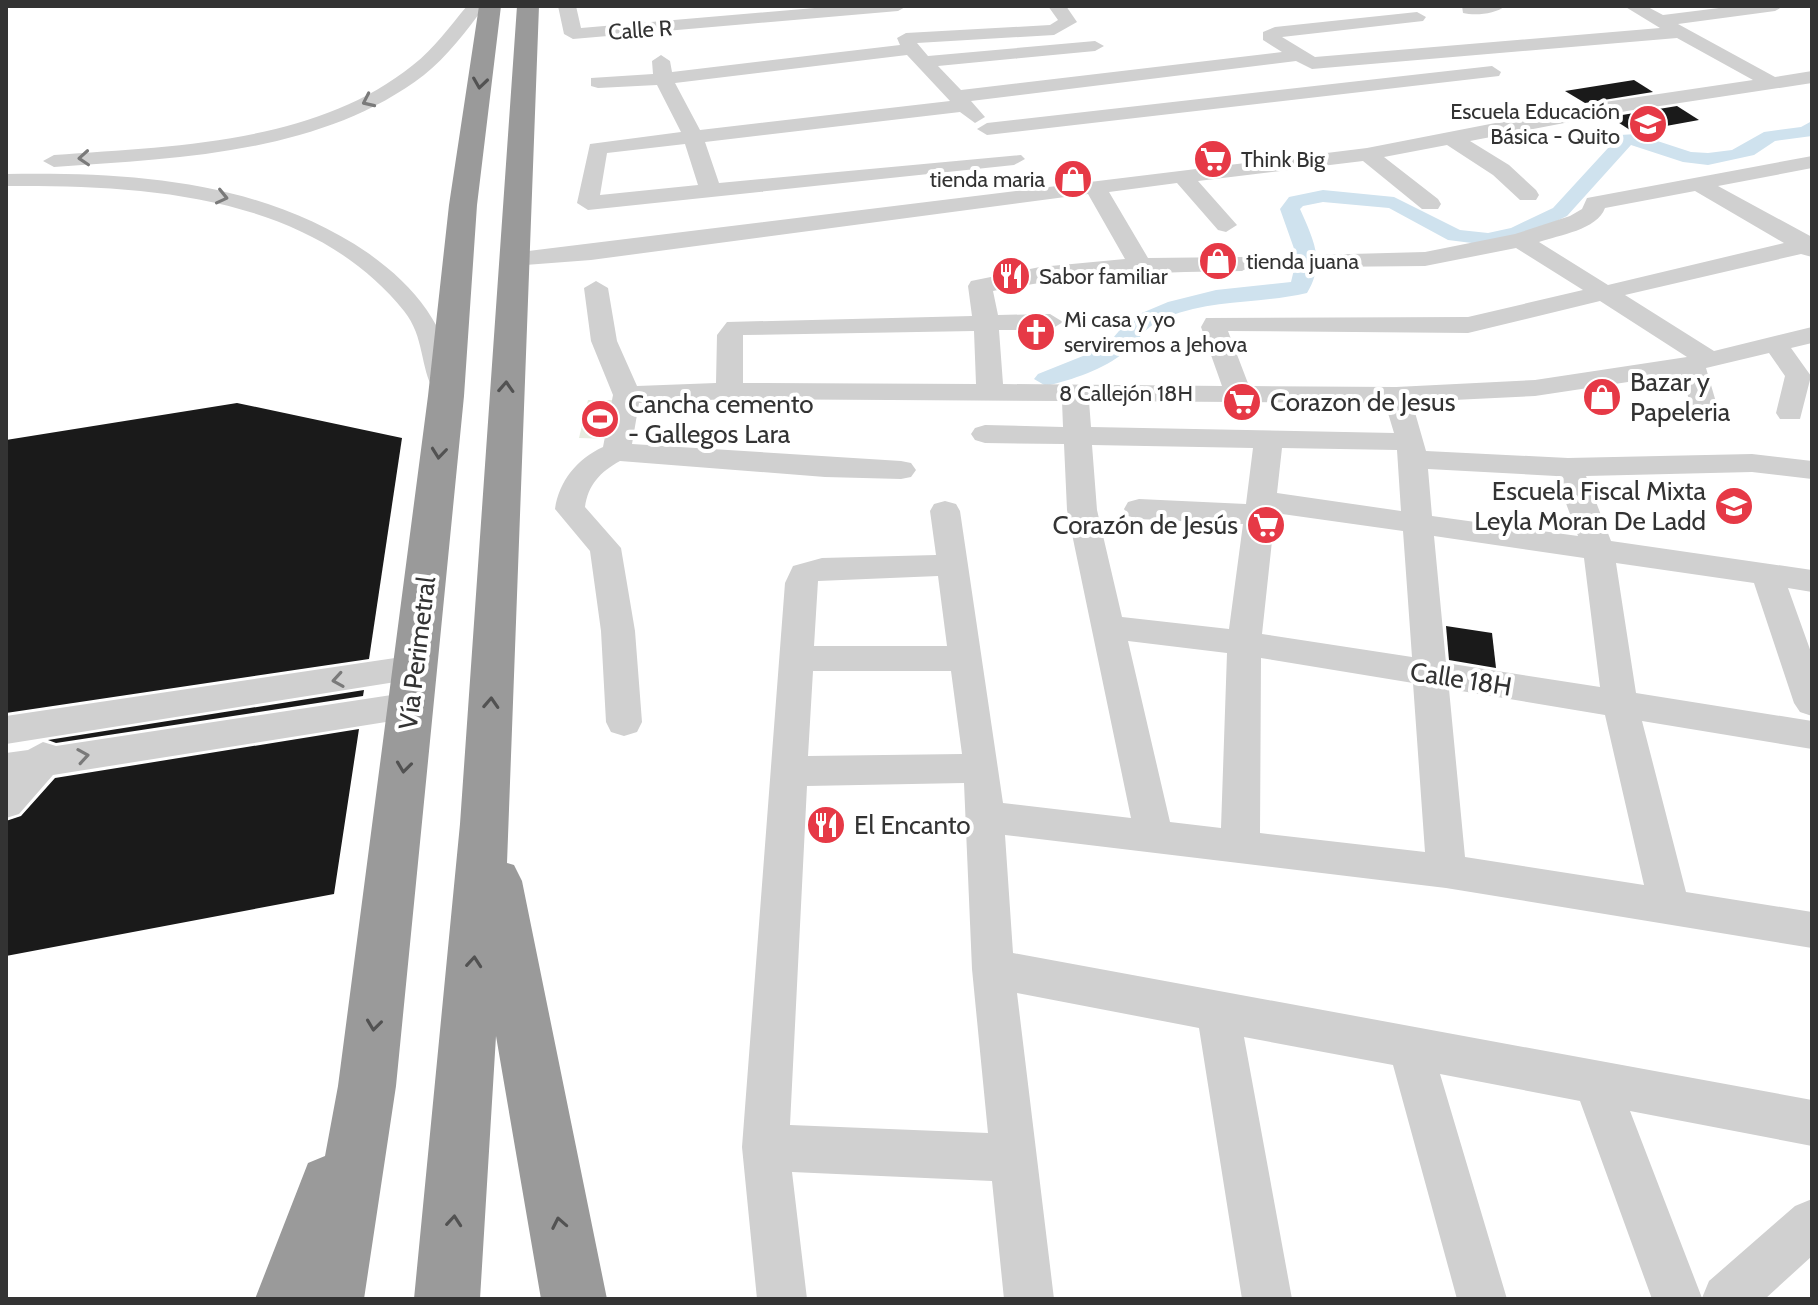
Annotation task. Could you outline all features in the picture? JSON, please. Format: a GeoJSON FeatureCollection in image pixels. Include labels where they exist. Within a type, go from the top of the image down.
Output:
{"type":"FeatureCollection","features":[{"type":"Feature","properties":{"kind":"highway","name":"Vía Perimetral"},"geometry":{"type":"LineString","coordinates":[[331,1299],[367,1086],[446,396],[463,205],[490,6]]}},
{"type":"Feature","properties":{"kind":"highway"},"geometry":{"type":"LineString","coordinates":[[447,1299],[485,824],[512,259],[528,6]]}},
{"type":"Feature","properties":{"kind":"highway"},"geometry":{"type":"LineString","coordinates":[[485,824],[574,1299]]}},
{"type":"Feature","properties":{"kind":"highway"},"geometry":{"type":"LineString","coordinates":[[288,1299],[367,1086]]}},
{"type":"Feature","properties":{"kind":"street"},"geometry":{"type":"LineString","coordinates":[[6,164],[162,152],[242,141],[316,122],[377,97],[409,78],[432,58],[476,6]]}},
{"type":"Feature","properties":{"kind":"street","name":"Calle R"},"geometry":{"type":"LineString","coordinates":[[567,6],[573,34],[898,6]]}},
{"type":"Feature","properties":{"kind":"street"},"geometry":{"type":"LineString","coordinates":[[1040,188],[905,40],[908,37],[1062,28],[1068,22],[1057,6]]}},
{"type":"Feature","properties":{"kind":"street"},"geometry":{"type":"LineString","coordinates":[[1321,6],[1349,25]]}},
{"type":"Feature","properties":{"kind":"street"},"geometry":{"type":"LineString","coordinates":[[1350,88],[1269,36],[1417,17],[1406,6]]}},
{"type":"Feature","properties":{"kind":"street"},"geometry":{"type":"LineString","coordinates":[[1469,9],[1496,6]]}},
{"type":"Feature","properties":{"kind":"street"},"geometry":{"type":"LineString","coordinates":[[1633,6],[1772,83]]}},
{"type":"Feature","properties":{"kind":"street"},"geometry":{"type":"LineString","coordinates":[[1660,21],[1775,6]]}},
{"type":"Feature","properties":{"kind":"street"},"geometry":{"type":"LineString","coordinates":[[657,29],[663,79],[693,136],[711,190]]}},
{"type":"Feature","properties":{"kind":"street"},"geometry":{"type":"LineString","coordinates":[[1014,159],[588,203],[597,148],[1307,59],[1680,32]]}},
{"type":"Feature","properties":{"kind":"street"},"geometry":{"type":"LineString","coordinates":[[598,82],[917,56],[1095,46]]}},
{"type":"Feature","properties":{"kind":"street"},"geometry":{"type":"LineString","coordinates":[[987,129],[1492,72]]}},
{"type":"Feature","properties":{"kind":"street"},"geometry":{"type":"LineString","coordinates":[[512,259],[591,253],[878,213],[1182,176],[1812,77]]}},
{"type":"Feature","properties":{"kind":"street"},"geometry":{"type":"LineString","coordinates":[[878,213],[891,207],[1040,188],[1274,160],[1367,154],[1619,108]]}},
{"type":"Feature","properties":{"kind":"street"},"geometry":{"type":"LineString","coordinates":[[1453,140],[1501,170],[1528,195]]}},
{"type":"Feature","properties":{"kind":"street"},"geometry":{"type":"LineString","coordinates":[[1367,154],[1430,204]]}},
{"type":"Feature","properties":{"kind":"street"},"geometry":{"type":"LineString","coordinates":[[1321,260],[1425,259],[1520,240],[1578,221],[1592,213],[1595,203],[1812,162]]}},
{"type":"Feature","properties":{"kind":"street"},"geometry":{"type":"LineString","coordinates":[[1182,176],[1226,225]]}},
{"type":"Feature","properties":{"kind":"street"},"geometry":{"type":"LineString","coordinates":[[6,180],[145,184],[225,197],[294,219],[325,233],[406,294],[428,323],[440,357],[446,396]]}},
{"type":"Feature","properties":{"kind":"street"},"geometry":{"type":"LineString","coordinates":[[1697,183],[1809,247]]}},
{"type":"Feature","properties":{"kind":"street"},"geometry":{"type":"LineString","coordinates":[[1095,187],[1140,265]]}},
{"type":"Feature","properties":{"kind":"street"},"geometry":{"type":"LineString","coordinates":[[1520,240],[1609,293],[1701,362],[1704,409]]}},
{"type":"Feature","properties":{"kind":"street"},"geometry":{"type":"LineString","coordinates":[[1238,394],[1215,323],[1468,325],[1809,247]]}},
{"type":"Feature","properties":{"kind":"street"},"geometry":{"type":"LineString","coordinates":[[990,394],[986,321],[979,290],[985,284],[1040,274],[1140,265],[1242,264]]}},
{"type":"Feature","properties":{"kind":"street"},"geometry":{"type":"LineString","coordinates":[[596,288],[604,341],[627,395],[616,452]]}},
{"type":"Feature","properties":{"kind":"street"},"geometry":{"type":"LineString","coordinates":[[729,391],[730,335],[736,327],[753,324],[1050,322]]}},
{"type":"Feature","properties":{"kind":"street","name":"8 Callejón 18H"},"geometry":{"type":"LineString","coordinates":[[627,395],[729,391],[1396,395],[1535,388],[1701,362],[1812,335]]}},
{"type":"Feature","properties":{"kind":"street"},"geometry":{"type":"LineString","coordinates":[[1775,344],[1798,376],[1790,413]]}},
{"type":"Feature","properties":{"kind":"street"},"geometry":{"type":"LineString","coordinates":[[1075,392],[1082,510],[1154,836]]}},
{"type":"Feature","properties":{"kind":"street"},"geometry":{"type":"LineString","coordinates":[[1396,395],[1412,450],[1446,871]]}},
{"type":"Feature","properties":{"kind":"street"},"geometry":{"type":"LineString","coordinates":[[985,434],[1269,438],[1568,467],[1752,463],[1812,470]]}},
{"type":"Feature","properties":{"kind":"street"},"geometry":{"type":"LineString","coordinates":[[1240,845],[1244,643],[1269,438]]}},
{"type":"Feature","properties":{"kind":"street"},"geometry":{"type":"LineString","coordinates":[[624,722],[618,631],[605,548],[570,509],[570,497],[589,467],[616,452],[809,467],[901,470]]}},
{"type":"Feature","properties":{"kind":"street"},"geometry":{"type":"LineString","coordinates":[[1568,467],[1598,549],[1620,705],[1670,908]]}},
{"type":"Feature","properties":{"kind":"street"},"geometry":{"type":"LineString","coordinates":[[1139,509],[1262,508],[1418,523],[1812,581]]}},
{"type":"Feature","properties":{"kind":"street"},"geometry":{"type":"LineString","coordinates":[[945,511],[982,768],[993,969],[1029,1299]]}},
{"type":"Feature","properties":{"kind":"street"},"geometry":{"type":"LineString","coordinates":[[782,1299],[765,1147],[801,583],[809,571],[952,565]]}},
{"type":"Feature","properties":{"kind":"street"},"geometry":{"type":"LineString","coordinates":[[1766,573],[1812,703]]}},
{"type":"Feature","properties":{"kind":"street","name":"Calle 18H"},"geometry":{"type":"LineString","coordinates":[[1109,627],[1244,643],[1812,735]]}},
{"type":"Feature","properties":{"kind":"street"},"geometry":{"type":"LineString","coordinates":[[794,659],[964,658]]}},
{"type":"Feature","properties":{"kind":"street"},"geometry":{"type":"LineString","coordinates":[[6,730],[413,686]]}},
{"type":"Feature","properties":{"kind":"street"},"geometry":{"type":"LineString","coordinates":[[23,765],[413,686]]}},
{"type":"Feature","properties":{"kind":"street"},"geometry":{"type":"LineString","coordinates":[[23,765],[58,723]]}},
{"type":"Feature","properties":{"kind":"street"},"geometry":{"type":"LineString","coordinates":[[6,803],[35,774],[23,765]]}},
{"type":"Feature","properties":{"kind":"street"},"geometry":{"type":"LineString","coordinates":[[790,771],[982,768]]}},
{"type":"Feature","properties":{"kind":"street"},"geometry":{"type":"LineString","coordinates":[[985,817],[1446,871],[1812,930]]}},
{"type":"Feature","properties":{"kind":"street"},"geometry":{"type":"LineString","coordinates":[[993,969],[1812,1123]]}},
{"type":"Feature","properties":{"kind":"street"},"geometry":{"type":"LineString","coordinates":[[1218,1011],[1267,1299]]}},
{"type":"Feature","properties":{"kind":"street"},"geometry":{"type":"LineString","coordinates":[[1410,1048],[1482,1299]]}},
{"type":"Feature","properties":{"kind":"street"},"geometry":{"type":"LineString","coordinates":[[1596,1082],[1677,1299]]}},
{"type":"Feature","properties":{"kind":"street"},"geometry":{"type":"LineString","coordinates":[[765,1147],[1014,1158]]}},
{"type":"Feature","properties":{"kind":"street"},"geometry":{"type":"LineString","coordinates":[[1727,1299],[1812,1223]]}},
{"type":"Feature","properties":{"kind":"shaded area","name":"Cancha cemento - Gallegos Lara"},"geometry":{"type":"Polygon","coordinates":[[[588,400],[619,400],[612,439],[579,438],[588,400]]]}},
{"type":"Feature","properties":{"kind":"building"},"geometry":{"type":"Polygon","coordinates":[[[1634,80],[1653,92],[1585,103],[1565,91],[1634,80]]]}},
{"type":"Feature","properties":{"kind":"building"},"geometry":{"type":"Polygon","coordinates":[[[1677,106],[1699,120],[1633,132],[1610,117],[1677,106]]]}},
{"type":"Feature","properties":{"kind":"building"},"geometry":{"type":"Polygon","coordinates":[[[237,403],[402,438],[369,659],[6,713],[6,440],[237,403]]]}},
{"type":"Feature","properties":{"kind":"building"},"geometry":{"type":"Polygon","coordinates":[[[1446,626],[1492,633],[1496,668],[1449,660],[1446,626]]]}},
{"type":"Feature","properties":{"kind":"building"},"geometry":{"type":"Polygon","coordinates":[[[364,690],[363,696],[56,743],[48,740],[364,690]]]}},
{"type":"Feature","properties":{"kind":"building"},"geometry":{"type":"Polygon","coordinates":[[[359,729],[334,894],[6,956],[6,821],[21,816],[55,778],[359,729]]]}},
{"type":"Feature","properties":{"kind":"waterway"},"geometry":{"type":"LineString","coordinates":[[1046,379],[1110,352],[1138,323],[1176,306],[1216,297],[1299,288],[1305,277],[1308,257],[1290,209],[1296,201],[1323,196],[1394,203],[1455,236],[1488,239],[1517,233],[1560,212],[1626,139],[1645,142],[1689,158],[1708,159],[1738,154],[1756,147],[1770,136],[1806,132],[1812,126]]}},
{"type":"Feature","properties":{"kind":"place","name":"Escuela Educación Básica - Quito"},"geometry":{"type":"Point","coordinates":[1648,124]}},
{"type":"Feature","properties":{"kind":"place","name":"Think Big"},"geometry":{"type":"Point","coordinates":[1213,159]}},
{"type":"Feature","properties":{"kind":"place","name":"tienda maria"},"geometry":{"type":"Point","coordinates":[1073,179]}},
{"type":"Feature","properties":{"kind":"place","name":"tienda juana"},"geometry":{"type":"Point","coordinates":[1218,261]}},
{"type":"Feature","properties":{"kind":"place","name":"Sabor familiar"},"geometry":{"type":"Point","coordinates":[1011,276]}},
{"type":"Feature","properties":{"kind":"place","name":"Mi casa y yo serviremos a Jehova"},"geometry":{"type":"Point","coordinates":[1036,332]}},
{"type":"Feature","properties":{"kind":"place","name":"Bazar y Papeleria"},"geometry":{"type":"Point","coordinates":[1602,397]}},
{"type":"Feature","properties":{"kind":"place","name":"Corazon de Jesus"},"geometry":{"type":"Point","coordinates":[1242,402]}},
{"type":"Feature","properties":{"kind":"place","name":"Cancha cemento - Gallegos Lara"},"geometry":{"type":"Point","coordinates":[600,419]}},
{"type":"Feature","properties":{"kind":"place","name":"Escuela Fiscal Mixta Leyla Moran De Ladd"},"geometry":{"type":"Point","coordinates":[1734,506]}},
{"type":"Feature","properties":{"kind":"place","name":"Corazón de Jesús"},"geometry":{"type":"Point","coordinates":[1266,525]}},
{"type":"Feature","properties":{"kind":"place","name":"El Encanto"},"geometry":{"type":"Point","coordinates":[826,825]}}]}
